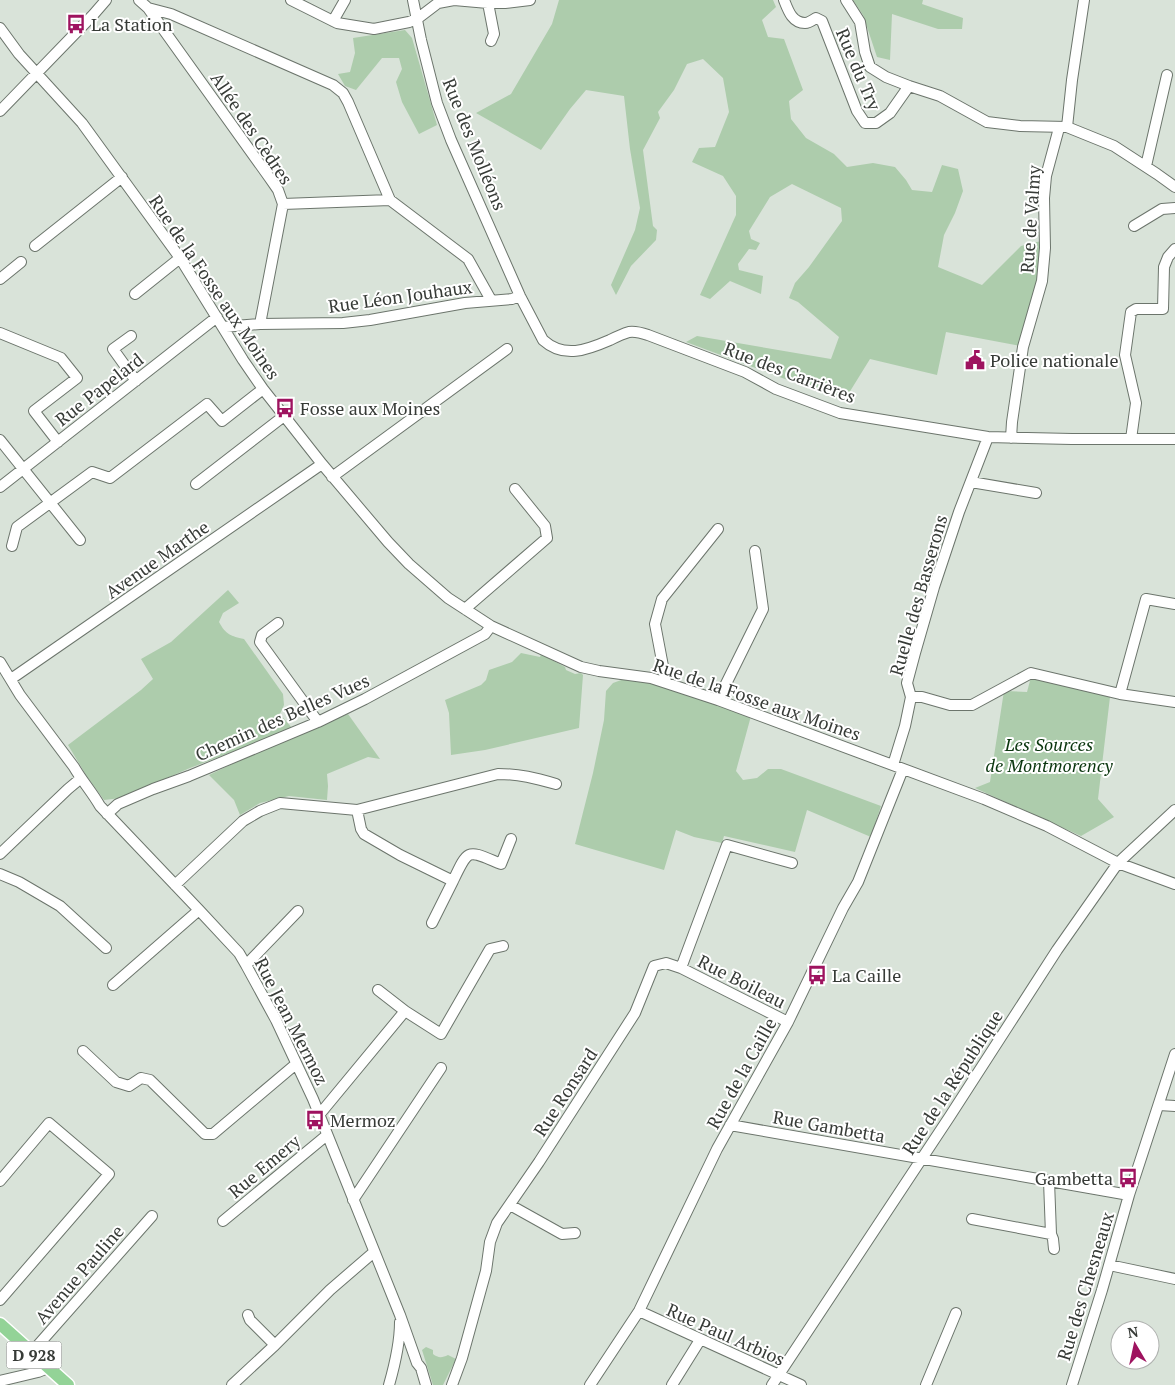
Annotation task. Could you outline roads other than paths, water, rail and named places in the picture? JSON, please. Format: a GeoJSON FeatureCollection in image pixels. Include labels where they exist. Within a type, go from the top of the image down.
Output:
{"type":"FeatureCollection","features":[{"type":"Feature","properties":{"kind":"main road","name":"D 928"},"geometry":{"type":"LineString","coordinates":[[0,1324],[68,1385]]}},
{"type":"Feature","properties":{"kind":"street"},"geometry":{"type":"LineString","coordinates":[[0,111],[106,0]]}},
{"type":"Feature","properties":{"kind":"street"},"geometry":{"type":"LineString","coordinates":[[139,0],[148,8],[171,14],[333,85],[343,93],[390,200],[468,259],[491,300]]}},
{"type":"Feature","properties":{"kind":"street"},"geometry":{"type":"LineString","coordinates":[[291,0],[333,21],[374,29],[416,19],[439,1],[505,3],[530,0]]}},
{"type":"Feature","properties":{"kind":"street"},"geometry":{"type":"LineString","coordinates":[[333,21],[345,0]]}},
{"type":"Feature","properties":{"kind":"street","name":"Rue des Molléons"},"geometry":{"type":"LineString","coordinates":[[413,0],[437,103],[520,296]]}},
{"type":"Feature","properties":{"kind":"street","name":"Rue du Try"},"geometry":{"type":"LineString","coordinates":[[784,0],[788,12],[794,20],[805,23],[816,18],[822,21],[857,111],[865,123],[876,123],[890,113],[909,86],[886,77],[870,67],[865,52],[860,22],[846,0]]}},
{"type":"Feature","properties":{"kind":"street","name":"Rue de Valmy"},"geometry":{"type":"LineString","coordinates":[[1012,438],[1012,422],[1023,347],[1042,281],[1045,248],[1044,198],[1046,176],[1063,127],[1084,0]]}},
{"type":"Feature","properties":{"kind":"street"},"geometry":{"type":"LineString","coordinates":[[488,3],[494,34],[491,42]]}},
{"type":"Feature","properties":{"kind":"street","name":"Allée des Cèdres"},"geometry":{"type":"LineString","coordinates":[[148,8],[278,190],[283,204],[390,200]]}},
{"type":"Feature","properties":{"kind":"street","name":"Rue de la Fosse aux Moines"},"geometry":{"type":"LineString","coordinates":[[0,28],[19,54],[82,123],[122,177],[180,258],[243,360],[284,416],[372,524],[409,564],[443,593],[491,626],[581,667],[651,678],[718,700],[984,799],[1047,826],[1118,863],[1175,884]]}},
{"type":"Feature","properties":{"kind":"street"},"geometry":{"type":"LineString","coordinates":[[1146,166],[1167,75]]}},
{"type":"Feature","properties":{"kind":"street"},"geometry":{"type":"LineString","coordinates":[[909,86],[940,96],[987,122],[1020,126],[1063,127],[1114,146],[1175,187]]}},
{"type":"Feature","properties":{"kind":"street"},"geometry":{"type":"LineString","coordinates":[[36,246],[122,177]]}},
{"type":"Feature","properties":{"kind":"street"},"geometry":{"type":"LineString","coordinates":[[260,324],[283,204]]}},
{"type":"Feature","properties":{"kind":"street"},"geometry":{"type":"LineString","coordinates":[[1134,226],[1162,209],[1175,208]]}},
{"type":"Feature","properties":{"kind":"street"},"geometry":{"type":"LineString","coordinates":[[1131,439],[1136,403],[1126,355],[1131,312],[1136,309],[1163,310],[1164,268],[1168,257],[1175,249]]}},
{"type":"Feature","properties":{"kind":"street"},"geometry":{"type":"LineString","coordinates":[[135,294],[180,258]]}},
{"type":"Feature","properties":{"kind":"street"},"geometry":{"type":"LineString","coordinates":[[0,279],[21,262]]}},
{"type":"Feature","properties":{"kind":"street","name":"Rue Léon Jouhaux"},"geometry":{"type":"LineString","coordinates":[[223,327],[260,324],[343,323],[520,296]]}},
{"type":"Feature","properties":{"kind":"street","name":"Rue des Carrières"},"geometry":{"type":"LineString","coordinates":[[520,296],[543,340],[549,346],[558,350],[569,351],[593,347],[623,334],[636,332],[745,372],[776,389],[840,413],[988,437],[1175,439]]}},
{"type":"Feature","properties":{"kind":"street","name":"Rue Papelard"},"geometry":{"type":"LineString","coordinates":[[0,487],[217,317]]}},
{"type":"Feature","properties":{"kind":"street"},"geometry":{"type":"LineString","coordinates":[[0,333],[61,358],[77,378],[34,411],[58,442]]}},
{"type":"Feature","properties":{"kind":"street"},"geometry":{"type":"LineString","coordinates":[[131,336],[113,349],[136,381]]}},
{"type":"Feature","properties":{"kind":"street"},"geometry":{"type":"LineString","coordinates":[[332,477],[508,349]]}},
{"type":"Feature","properties":{"kind":"street"},"geometry":{"type":"LineString","coordinates":[[12,546],[17,527],[92,472],[110,478],[207,404],[222,422],[263,389]]}},
{"type":"Feature","properties":{"kind":"street"},"geometry":{"type":"LineString","coordinates":[[196,484],[284,416]]}},
{"type":"Feature","properties":{"kind":"street","name":"Ruelle des Basserons"},"geometry":{"type":"LineString","coordinates":[[898,767],[911,697],[907,682],[934,587],[988,437]]}},
{"type":"Feature","properties":{"kind":"street"},"geometry":{"type":"LineString","coordinates":[[0,440],[80,540]]}},
{"type":"Feature","properties":{"kind":"street","name":"Avenue Marthe"},"geometry":{"type":"LineString","coordinates":[[11,679],[322,464]]}},
{"type":"Feature","properties":{"kind":"street"},"geometry":{"type":"LineString","coordinates":[[971,482],[1036,492]]}},
{"type":"Feature","properties":{"kind":"street"},"geometry":{"type":"LineString","coordinates":[[465,609],[547,538],[545,526],[515,489]]}},
{"type":"Feature","properties":{"kind":"street"},"geometry":{"type":"LineString","coordinates":[[666,682],[655,624],[662,600],[718,529]]}},
{"type":"Feature","properties":{"kind":"street"},"geometry":{"type":"LineString","coordinates":[[718,700],[763,609],[755,551]]}},
{"type":"Feature","properties":{"kind":"street"},"geometry":{"type":"LineString","coordinates":[[1120,694],[1146,599],[1175,604]]}},
{"type":"Feature","properties":{"kind":"street"},"geometry":{"type":"LineString","coordinates":[[278,623],[262,635],[260,642],[318,722]]}},
{"type":"Feature","properties":{"kind":"street","name":"Chemin des Belles Vues"},"geometry":{"type":"LineString","coordinates":[[108,814],[118,804],[318,722],[365,699],[485,634],[491,626]]}},
{"type":"Feature","properties":{"kind":"street","name":"Rue Jean Mermoz"},"geometry":{"type":"LineString","coordinates":[[1,667],[74,767],[80,779],[90,788],[100,806],[239,953],[276,1020],[319,1115],[400,1315],[426,1385]]}},
{"type":"Feature","properties":{"kind":"street"},"geometry":{"type":"LineString","coordinates":[[911,697],[922,697],[950,705],[972,705],[1031,674],[1120,694],[1175,702]]}},
{"type":"Feature","properties":{"kind":"street","name":"Rue de la Caille"},"geometry":{"type":"LineString","coordinates":[[590,1385],[639,1311],[706,1171],[788,1022],[843,908],[858,882],[898,767]]}},
{"type":"Feature","properties":{"kind":"street"},"geometry":{"type":"LineString","coordinates":[[175,885],[243,820],[280,803],[357,810],[498,774],[532,777],[556,784]]}},
{"type":"Feature","properties":{"kind":"street"},"geometry":{"type":"LineString","coordinates":[[0,854],[80,779]]}},
{"type":"Feature","properties":{"kind":"street"},"geometry":{"type":"LineString","coordinates":[[357,810],[364,834],[400,856],[453,881]]}},
{"type":"Feature","properties":{"kind":"street","name":"Rue de la République"},"geometry":{"type":"LineString","coordinates":[[772,1385],[1057,950],[1118,863],[1175,810]]}},
{"type":"Feature","properties":{"kind":"street"},"geometry":{"type":"LineString","coordinates":[[432,924],[463,859],[472,854],[477,854],[501,864],[511,839]]}},
{"type":"Feature","properties":{"kind":"street"},"geometry":{"type":"LineString","coordinates":[[681,968],[727,845],[792,863]]}},
{"type":"Feature","properties":{"kind":"street"},"geometry":{"type":"LineString","coordinates":[[0,874],[19,882],[60,906],[106,948]]}},
{"type":"Feature","properties":{"kind":"street"},"geometry":{"type":"LineString","coordinates":[[113,985],[199,910]]}},
{"type":"Feature","properties":{"kind":"street"},"geometry":{"type":"LineString","coordinates":[[246,965],[298,911]]}},
{"type":"Feature","properties":{"kind":"street"},"geometry":{"type":"LineString","coordinates":[[378,990],[405,1011],[442,1034],[490,949],[503,946]]}},
{"type":"Feature","properties":{"kind":"street","name":"Rue Ronsard"},"geometry":{"type":"LineString","coordinates":[[452,1385],[462,1358],[480,1292],[493,1232],[497,1223],[636,1013],[654,966],[666,963],[681,968]]}},
{"type":"Feature","properties":{"kind":"street","name":"Rue Boileau"},"geometry":{"type":"LineString","coordinates":[[681,968],[788,1022]]}},
{"type":"Feature","properties":{"kind":"street"},"geometry":{"type":"LineString","coordinates":[[319,1115],[405,1011]]}},
{"type":"Feature","properties":{"kind":"street"},"geometry":{"type":"LineString","coordinates":[[83,1050],[116,1082],[129,1086],[140,1078],[150,1080],[205,1134],[212,1134],[296,1064]]}},
{"type":"Feature","properties":{"kind":"street","name":"Rue des Chesneaux"},"geometry":{"type":"LineString","coordinates":[[1072,1385],[1129,1195],[1175,1054]]}},
{"type":"Feature","properties":{"kind":"street"},"geometry":{"type":"LineString","coordinates":[[353,1200],[441,1068]]}},
{"type":"Feature","properties":{"kind":"street"},"geometry":{"type":"LineString","coordinates":[[1159,1104],[1175,1106]]}},
{"type":"Feature","properties":{"kind":"street"},"geometry":{"type":"LineString","coordinates":[[0,1181],[49,1123],[109,1174],[0,1300]]}},
{"type":"Feature","properties":{"kind":"street","name":"Rue Gambetta"},"geometry":{"type":"LineString","coordinates":[[730,1125],[1129,1195]]}},
{"type":"Feature","properties":{"kind":"street","name":"Rue Emery"},"geometry":{"type":"LineString","coordinates":[[223,1221],[327,1135]]}},
{"type":"Feature","properties":{"kind":"street"},"geometry":{"type":"LineString","coordinates":[[1049,1181],[1051,1234],[1054,1249]]}},
{"type":"Feature","properties":{"kind":"street"},"geometry":{"type":"LineString","coordinates":[[510,1205],[562,1234],[575,1233]]}},
{"type":"Feature","properties":{"kind":"street","name":"Avenue Pauline"},"geometry":{"type":"LineString","coordinates":[[31,1352],[152,1216]]}},
{"type":"Feature","properties":{"kind":"street"},"geometry":{"type":"LineString","coordinates":[[972,1219],[1051,1234]]}},
{"type":"Feature","properties":{"kind":"street"},"geometry":{"type":"LineString","coordinates":[[232,1385],[330,1290],[374,1252]]}},
{"type":"Feature","properties":{"kind":"street"},"geometry":{"type":"LineString","coordinates":[[1109,1265],[1175,1280]]}},
{"type":"Feature","properties":{"kind":"street","name":"Rue Paul Arbios"},"geometry":{"type":"LineString","coordinates":[[639,1311],[801,1385]]}},
{"type":"Feature","properties":{"kind":"street"},"geometry":{"type":"LineString","coordinates":[[926,1385],[956,1313]]}},
{"type":"Feature","properties":{"kind":"street"},"geometry":{"type":"LineString","coordinates":[[248,1315],[250,1320],[275,1345]]}},
{"type":"Feature","properties":{"kind":"street","name":"Rue Jean Mermoz"},"geometry":{"type":"LineString","coordinates":[[389,1385],[395,1364],[400,1315]]}},
{"type":"Feature","properties":{"kind":"street"},"geometry":{"type":"LineString","coordinates":[[672,1385],[700,1340]]}},
{"type":"Feature","properties":{"kind":"street"},"geometry":{"type":"LineString","coordinates":[[395,1364],[407,1359],[417,1363]]}},
{"type":"Feature","properties":{"kind":"street"},"geometry":{"type":"LineString","coordinates":[[0,1381],[48,1368]]}},
{"type":"Feature","properties":{"kind":"place","name":"La Station"},"geometry":{"type":"Point","coordinates":[76,24]}},
{"type":"Feature","properties":{"kind":"place","name":"Police nationale"},"geometry":{"type":"Point","coordinates":[975,360]}},
{"type":"Feature","properties":{"kind":"place","name":"Fosse aux Moines"},"geometry":{"type":"Point","coordinates":[285,408]}},
{"type":"Feature","properties":{"kind":"place","name":"La Caille"},"geometry":{"type":"Point","coordinates":[817,975]}},
{"type":"Feature","properties":{"kind":"place","name":"Mermoz"},"geometry":{"type":"Point","coordinates":[315,1120]}},
{"type":"Feature","properties":{"kind":"place","name":"Gambetta"},"geometry":{"type":"Point","coordinates":[1128,1178]}},
{"type":"Feature","properties":{"kind":"park label","name":"Les Sources de Montmorency"},"geometry":{"type":"Point","coordinates":[1049,754]}}]}
